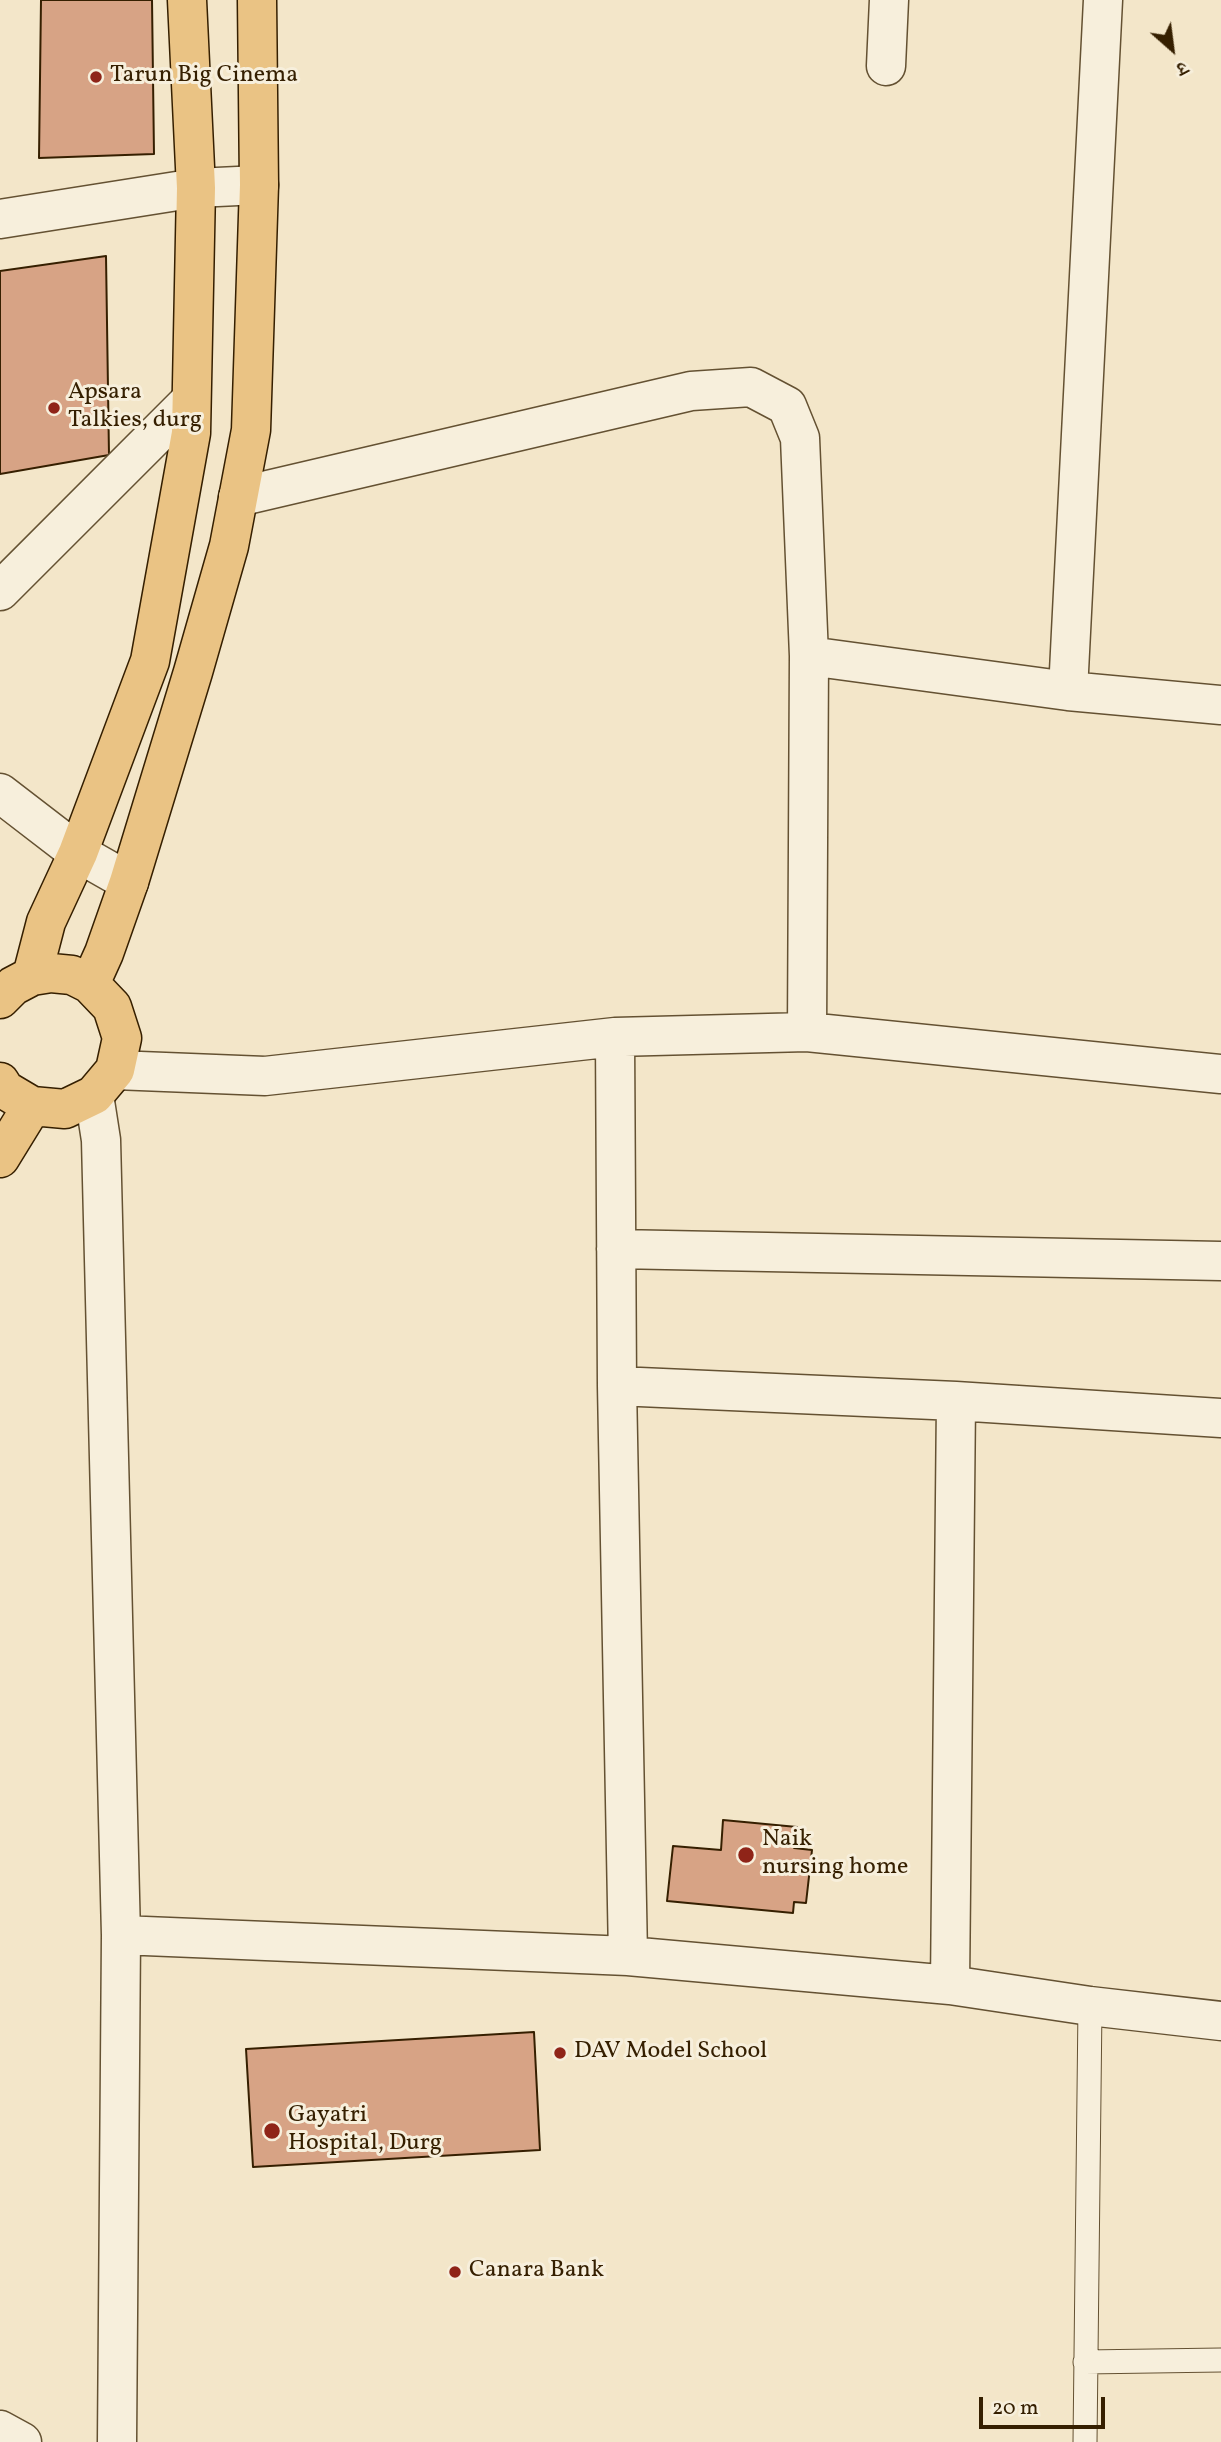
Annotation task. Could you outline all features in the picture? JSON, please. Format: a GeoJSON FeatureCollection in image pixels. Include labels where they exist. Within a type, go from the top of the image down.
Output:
{"type":"FeatureCollection","features":[{"type":"Feature","properties":{"kind":"main road"},"geometry":{"type":"LineString","coordinates":[[32,976],[46,922],[78,853],[150,661],[191,433],[196,188],[187,0]]}},
{"type":"Feature","properties":{"kind":"main road"},"geometry":{"type":"LineString","coordinates":[[90,984],[104,953],[128,882],[225,559],[251,430],[258,185],[257,0]]}},
{"type":"Feature","properties":{"kind":"main road"},"geometry":{"type":"LineString","coordinates":[[0,999],[13,986],[32,976],[51,973],[72,975],[90,984],[112,1007],[122,1038],[105,1083],[65,1109],[32,1106],[5,1090],[0,1082]]}},
{"type":"Feature","properties":{"kind":"main road"},"geometry":{"type":"LineString","coordinates":[[0,1158],[32,1106]]}},
{"type":"Feature","properties":{"kind":"street"},"geometry":{"type":"LineString","coordinates":[[886,66],[889,0]]}},
{"type":"Feature","properties":{"kind":"street"},"geometry":{"type":"LineString","coordinates":[[1068,691],[1103,0]]}},
{"type":"Feature","properties":{"kind":"street"},"geometry":{"type":"LineString","coordinates":[[0,219],[196,188],[258,185]]}},
{"type":"Feature","properties":{"kind":"street"},"geometry":{"type":"LineString","coordinates":[[238,497],[691,391],[751,387],[787,406],[800,438],[809,656],[807,1031]]}},
{"type":"Feature","properties":{"kind":"street"},"geometry":{"type":"LineString","coordinates":[[0,591],[191,400]]}},
{"type":"Feature","properties":{"kind":"street"},"geometry":{"type":"LineString","coordinates":[[809,656],[1068,691],[1221,705]]}},
{"type":"Feature","properties":{"kind":"street"},"geometry":{"type":"LineString","coordinates":[[0,793],[78,853],[128,882]]}},
{"type":"Feature","properties":{"kind":"street"},"geometry":{"type":"LineString","coordinates":[[117,2442],[121,1935],[101,1140],[105,1083],[265,1076],[614,1037],[807,1031],[1221,1074]]}},
{"type":"Feature","properties":{"kind":"street"},"geometry":{"type":"LineString","coordinates":[[614,1037],[617,1386],[628,1956]]}},
{"type":"Feature","properties":{"kind":"street"},"geometry":{"type":"LineString","coordinates":[[616,1249],[1221,1261]]}},
{"type":"Feature","properties":{"kind":"street"},"geometry":{"type":"LineString","coordinates":[[617,1386],[956,1401],[1221,1418]]}},
{"type":"Feature","properties":{"kind":"street"},"geometry":{"type":"LineString","coordinates":[[950,1985],[956,1401]]}},
{"type":"Feature","properties":{"kind":"street"},"geometry":{"type":"LineString","coordinates":[[121,1935],[628,1956],[950,1985],[1090,2006],[1221,2021]]}},
{"type":"Feature","properties":{"kind":"street"},"geometry":{"type":"LineString","coordinates":[[0,2430],[22,2442]]}},
{"type":"Feature","properties":{"kind":"lane"},"geometry":{"type":"LineString","coordinates":[[1085,2442],[1090,2006]]}},
{"type":"Feature","properties":{"kind":"lane"},"geometry":{"type":"LineString","coordinates":[[1085,2362],[1221,2360]]}},
{"type":"Feature","properties":{"kind":"building","name":"Tarun Big Cinema"},"geometry":{"type":"Polygon","coordinates":[[[41,0],[152,0],[154,154],[39,158],[41,0]]]}},
{"type":"Feature","properties":{"kind":"building","name":"Apsara Talkies, durg"},"geometry":{"type":"Polygon","coordinates":[[[106,256],[109,455],[0,474],[0,271],[106,256]]]}},
{"type":"Feature","properties":{"kind":"building"},"geometry":{"type":"Polygon","coordinates":[[[723,1820],[797,1827],[794,1848],[812,1850],[806,1903],[794,1902],[793,1913],[667,1901],[673,1846],[721,1850],[723,1820]]]}},
{"type":"Feature","properties":{"kind":"building"},"geometry":{"type":"Polygon","coordinates":[[[534,2032],[540,2150],[253,2167],[246,2049],[534,2032]]]}},
{"type":"Feature","properties":{"kind":"place","name":"Tarun Big Cinema"},"geometry":{"type":"Point","coordinates":[96,77]}},
{"type":"Feature","properties":{"kind":"place","name":"Apsara Talkies, durg"},"geometry":{"type":"Point","coordinates":[54,408]}},
{"type":"Feature","properties":{"kind":"place","name":"Naik nursing home"},"geometry":{"type":"Point","coordinates":[746,1855]}},
{"type":"Feature","properties":{"kind":"place","name":"DAV Model School"},"geometry":{"type":"Point","coordinates":[560,2053]}},
{"type":"Feature","properties":{"kind":"place","name":"Gayatri Hospital, Durg"},"geometry":{"type":"Point","coordinates":[272,2131]}},
{"type":"Feature","properties":{"kind":"place","name":"Canara Bank"},"geometry":{"type":"Point","coordinates":[455,2272]}}]}
